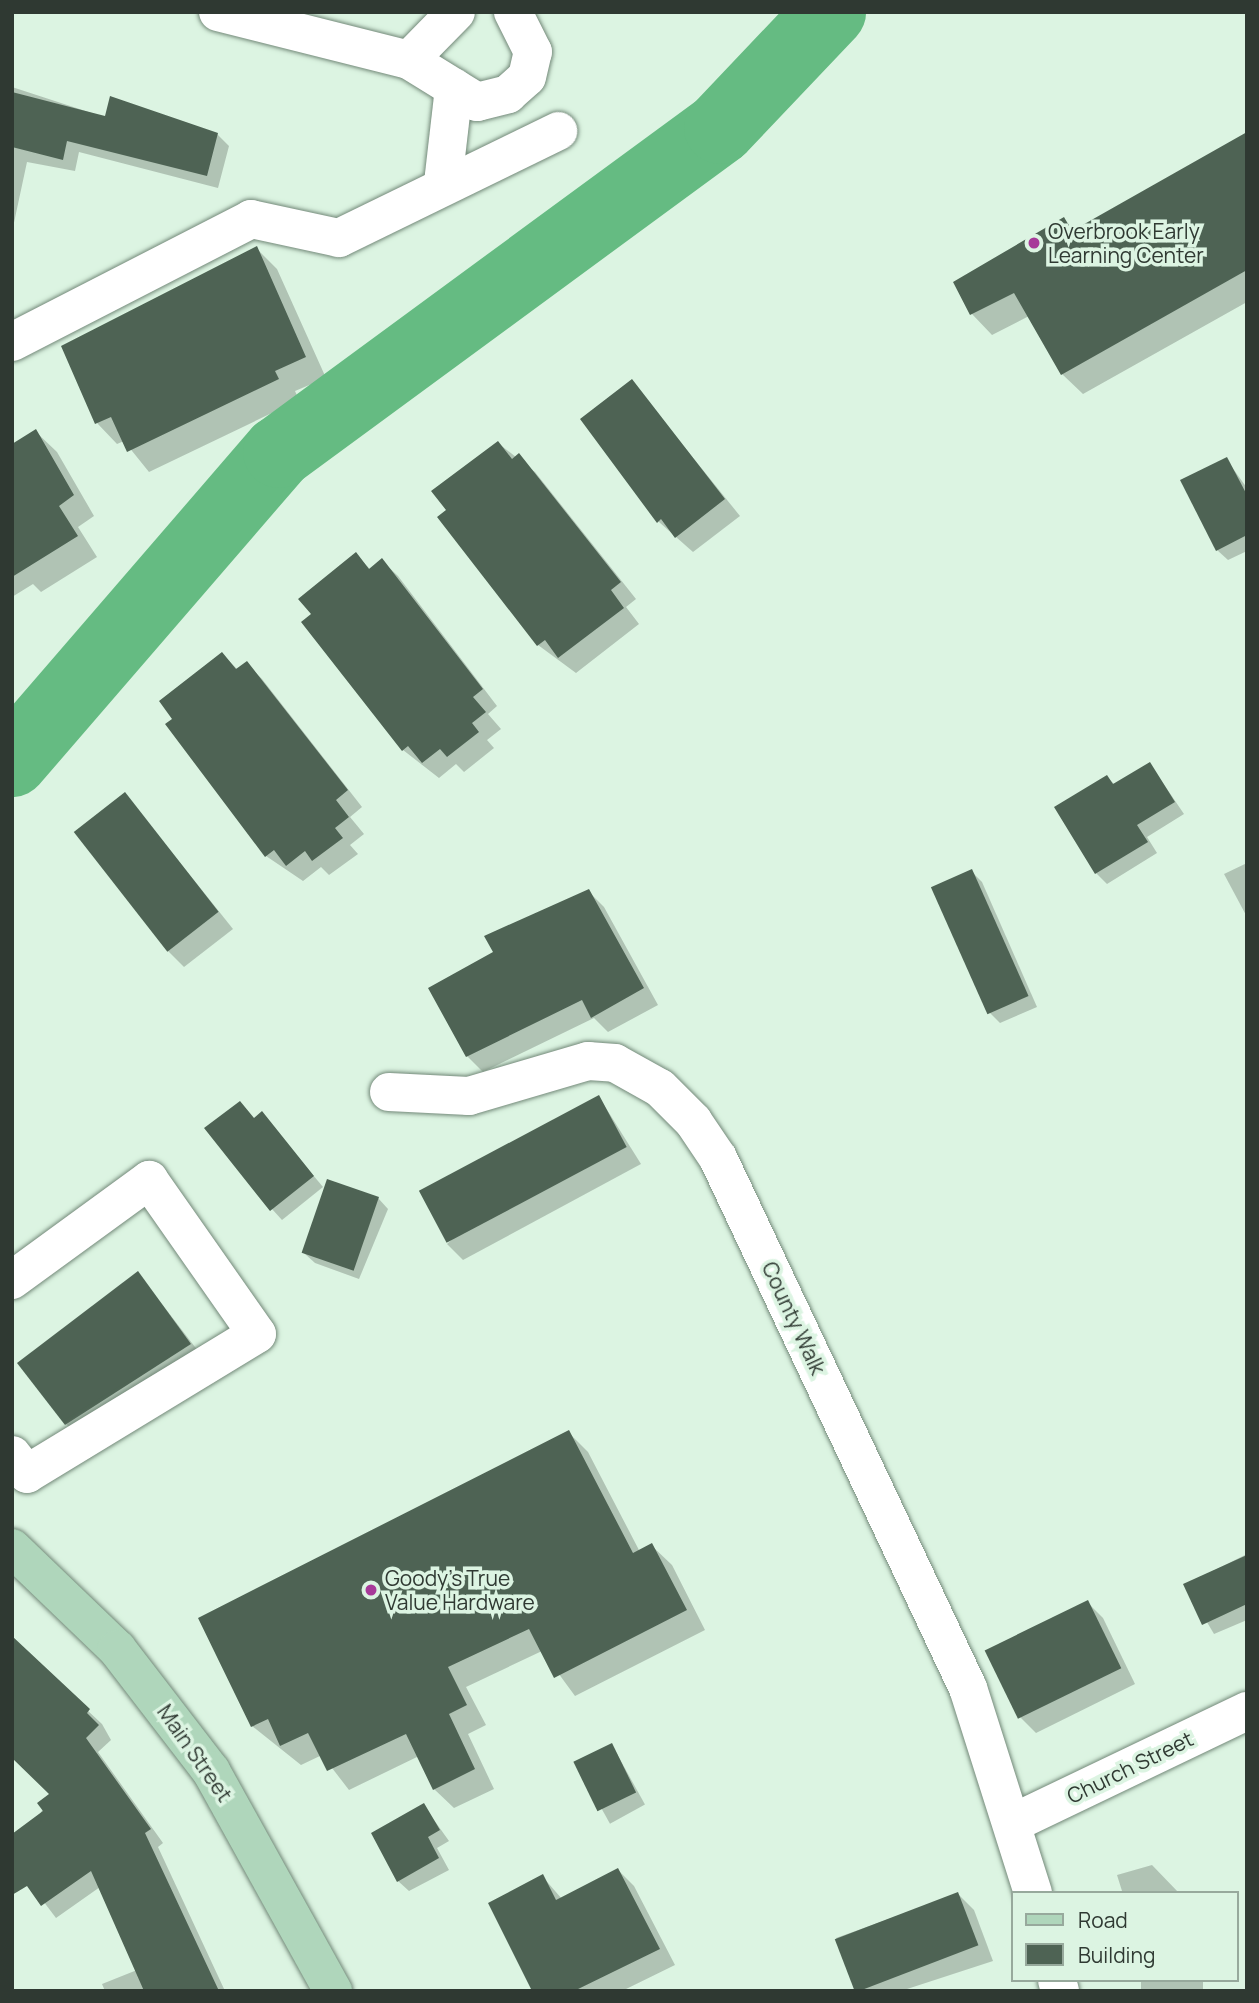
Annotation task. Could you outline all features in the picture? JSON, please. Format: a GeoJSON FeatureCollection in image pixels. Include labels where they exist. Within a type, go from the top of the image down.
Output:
{"type":"FeatureCollection","features":[{"type":"Feature","properties":{"kind":"main road","name":"Main Street"},"geometry":{"type":"LineString","coordinates":[[12,1548],[117,1649],[211,1771],[332,1991]]}},
{"type":"Feature","properties":{"kind":"street"},"geometry":{"type":"LineString","coordinates":[[218,12],[409,60],[477,102],[508,94],[527,77],[533,52],[513,12]]}},
{"type":"Feature","properties":{"kind":"street"},"geometry":{"type":"LineString","coordinates":[[409,60],[456,12]]}},
{"type":"Feature","properties":{"kind":"street"},"geometry":{"type":"LineString","coordinates":[[443,183],[454,88]]}},
{"type":"Feature","properties":{"kind":"street"},"geometry":{"type":"LineString","coordinates":[[12,342],[251,219],[339,238],[443,183],[558,131]]}},
{"type":"Feature","properties":{"kind":"street","name":"County Walk"},"geometry":{"type":"LineString","coordinates":[[389,1092],[468,1096],[587,1061],[615,1063],[660,1088],[693,1121],[718,1158],[968,1688],[1013,1822],[1032,1891]]}},
{"type":"Feature","properties":{"kind":"street"},"geometry":{"type":"LineString","coordinates":[[12,1280],[149,1180],[257,1334],[27,1474],[12,1455]]}},
{"type":"Feature","properties":{"kind":"street","name":"Church Street"},"geometry":{"type":"LineString","coordinates":[[1013,1822],[1247,1711]]}},
{"type":"Feature","properties":{"kind":"building"},"geometry":{"type":"Polygon","coordinates":[[[12,92],[105,116],[110,96],[218,133],[207,176],[67,141],[63,160],[12,147],[12,92]]]}},
{"type":"Feature","properties":{"kind":"building"},"geometry":{"type":"Polygon","coordinates":[[[1247,132],[1247,270],[1061,375],[1014,293],[970,315],[953,282],[1064,217],[1072,231],[1247,132]]]}},
{"type":"Feature","properties":{"kind":"building"},"geometry":{"type":"Polygon","coordinates":[[[257,246],[306,357],[275,371],[279,379],[127,452],[111,417],[95,424],[61,346],[257,246]]]}},
{"type":"Feature","properties":{"kind":"building"},"geometry":{"type":"Polygon","coordinates":[[[632,379],[725,499],[675,538],[661,519],[657,523],[580,419],[632,379]]]}},
{"type":"Feature","properties":{"kind":"building"},"geometry":{"type":"Polygon","coordinates":[[[36,429],[74,495],[59,506],[78,536],[12,577],[12,444],[36,429]]]}},
{"type":"Feature","properties":{"kind":"building"},"geometry":{"type":"Polygon","coordinates":[[[498,441],[512,459],[519,453],[621,582],[611,590],[624,608],[558,658],[545,640],[537,646],[437,517],[446,510],[431,491],[498,441]]]}},
{"type":"Feature","properties":{"kind":"building"},"geometry":{"type":"Polygon","coordinates":[[[1227,457],[1247,495],[1247,535],[1216,551],[1180,480],[1227,457]]]}},
{"type":"Feature","properties":{"kind":"building"},"geometry":{"type":"Polygon","coordinates":[[[356,552],[369,569],[382,558],[483,689],[473,697],[486,712],[472,723],[479,732],[447,757],[440,749],[422,763],[408,746],[402,751],[301,622],[311,614],[298,599],[356,552]]]}},
{"type":"Feature","properties":{"kind":"building"},"geometry":{"type":"Polygon","coordinates":[[[222,652],[236,669],[247,661],[348,790],[336,800],[349,817],[335,828],[343,838],[312,861],[305,851],[286,866],[274,850],[265,857],[165,724],[172,719],[159,701],[222,652]]]}},
{"type":"Feature","properties":{"kind":"building"},"geometry":{"type":"Polygon","coordinates":[[[1150,762],[1175,802],[1137,825],[1148,842],[1095,874],[1054,807],[1107,775],[1113,784],[1150,762]]]}},
{"type":"Feature","properties":{"kind":"building"},"geometry":{"type":"Polygon","coordinates":[[[125,792],[219,912],[167,952],[74,832],[125,792]]]}},
{"type":"Feature","properties":{"kind":"building"},"geometry":{"type":"Polygon","coordinates":[[[972,869],[1029,996],[987,1014],[931,887],[972,869]]]}},
{"type":"Feature","properties":{"kind":"building"},"geometry":{"type":"Polygon","coordinates":[[[589,889],[644,988],[591,1018],[582,1000],[466,1057],[428,988],[493,952],[484,936],[589,889]]]}},
{"type":"Feature","properties":{"kind":"building"},"geometry":{"type":"Polygon","coordinates":[[[599,1095],[627,1147],[447,1243],[419,1191],[599,1095]]]}},
{"type":"Feature","properties":{"kind":"building"},"geometry":{"type":"Polygon","coordinates":[[[240,1101],[254,1118],[262,1111],[314,1176],[270,1211],[204,1128],[240,1101]]]}},
{"type":"Feature","properties":{"kind":"building"},"geometry":{"type":"Polygon","coordinates":[[[327,1179],[379,1197],[354,1271],[302,1253],[327,1179]]]}},
{"type":"Feature","properties":{"kind":"building"},"geometry":{"type":"Polygon","coordinates":[[[138,1271],[191,1344],[65,1425],[17,1363],[138,1271]]]}},
{"type":"Feature","properties":{"kind":"building"},"geometry":{"type":"Polygon","coordinates":[[[569,1430],[633,1553],[652,1543],[687,1610],[554,1678],[529,1629],[448,1667],[467,1705],[449,1714],[475,1769],[433,1790],[406,1734],[327,1771],[308,1733],[280,1746],[268,1719],[251,1727],[198,1618],[569,1430]]]}},
{"type":"Feature","properties":{"kind":"building"},"geometry":{"type":"Polygon","coordinates":[[[1247,1555],[1247,1604],[1202,1625],[1183,1584],[1247,1555]]]}},
{"type":"Feature","properties":{"kind":"building"},"geometry":{"type":"Polygon","coordinates":[[[1088,1600],[1121,1668],[1018,1719],[985,1650],[1088,1600]]]}},
{"type":"Feature","properties":{"kind":"building"},"geometry":{"type":"Polygon","coordinates":[[[12,1636],[90,1709],[87,1713],[99,1725],[86,1738],[151,1829],[145,1833],[219,1991],[144,1991],[91,1871],[41,1906],[27,1886],[12,1895],[12,1834],[43,1811],[37,1803],[49,1794],[12,1758],[12,1636]]]}},
{"type":"Feature","properties":{"kind":"building"},"geometry":{"type":"Polygon","coordinates":[[[612,1743],[636,1792],[597,1811],[573,1762],[612,1743]]]}},
{"type":"Feature","properties":{"kind":"building"},"geometry":{"type":"Polygon","coordinates":[[[424,1803],[440,1830],[428,1837],[439,1858],[397,1882],[371,1833],[424,1803]]]}},
{"type":"Feature","properties":{"kind":"building"},"geometry":{"type":"Polygon","coordinates":[[[618,1868],[660,1949],[574,1991],[532,1991],[488,1903],[543,1874],[556,1900],[618,1868]]]}},
{"type":"Feature","properties":{"kind":"building"},"geometry":{"type":"Polygon","coordinates":[[[958,1892],[978,1945],[855,1991],[835,1939],[958,1892]]]}},
{"type":"Feature","properties":{"kind":"waterway"},"geometry":{"type":"LineString","coordinates":[[12,761],[279,452],[720,128],[830,12]]}},
{"type":"Feature","properties":{"kind":"place","name":"Overbrook Early Learning Center"},"geometry":{"type":"Point","coordinates":[1034,243]}},
{"type":"Feature","properties":{"kind":"place","name":"Goody's True Value Hardware"},"geometry":{"type":"Point","coordinates":[371,1590]}}]}
